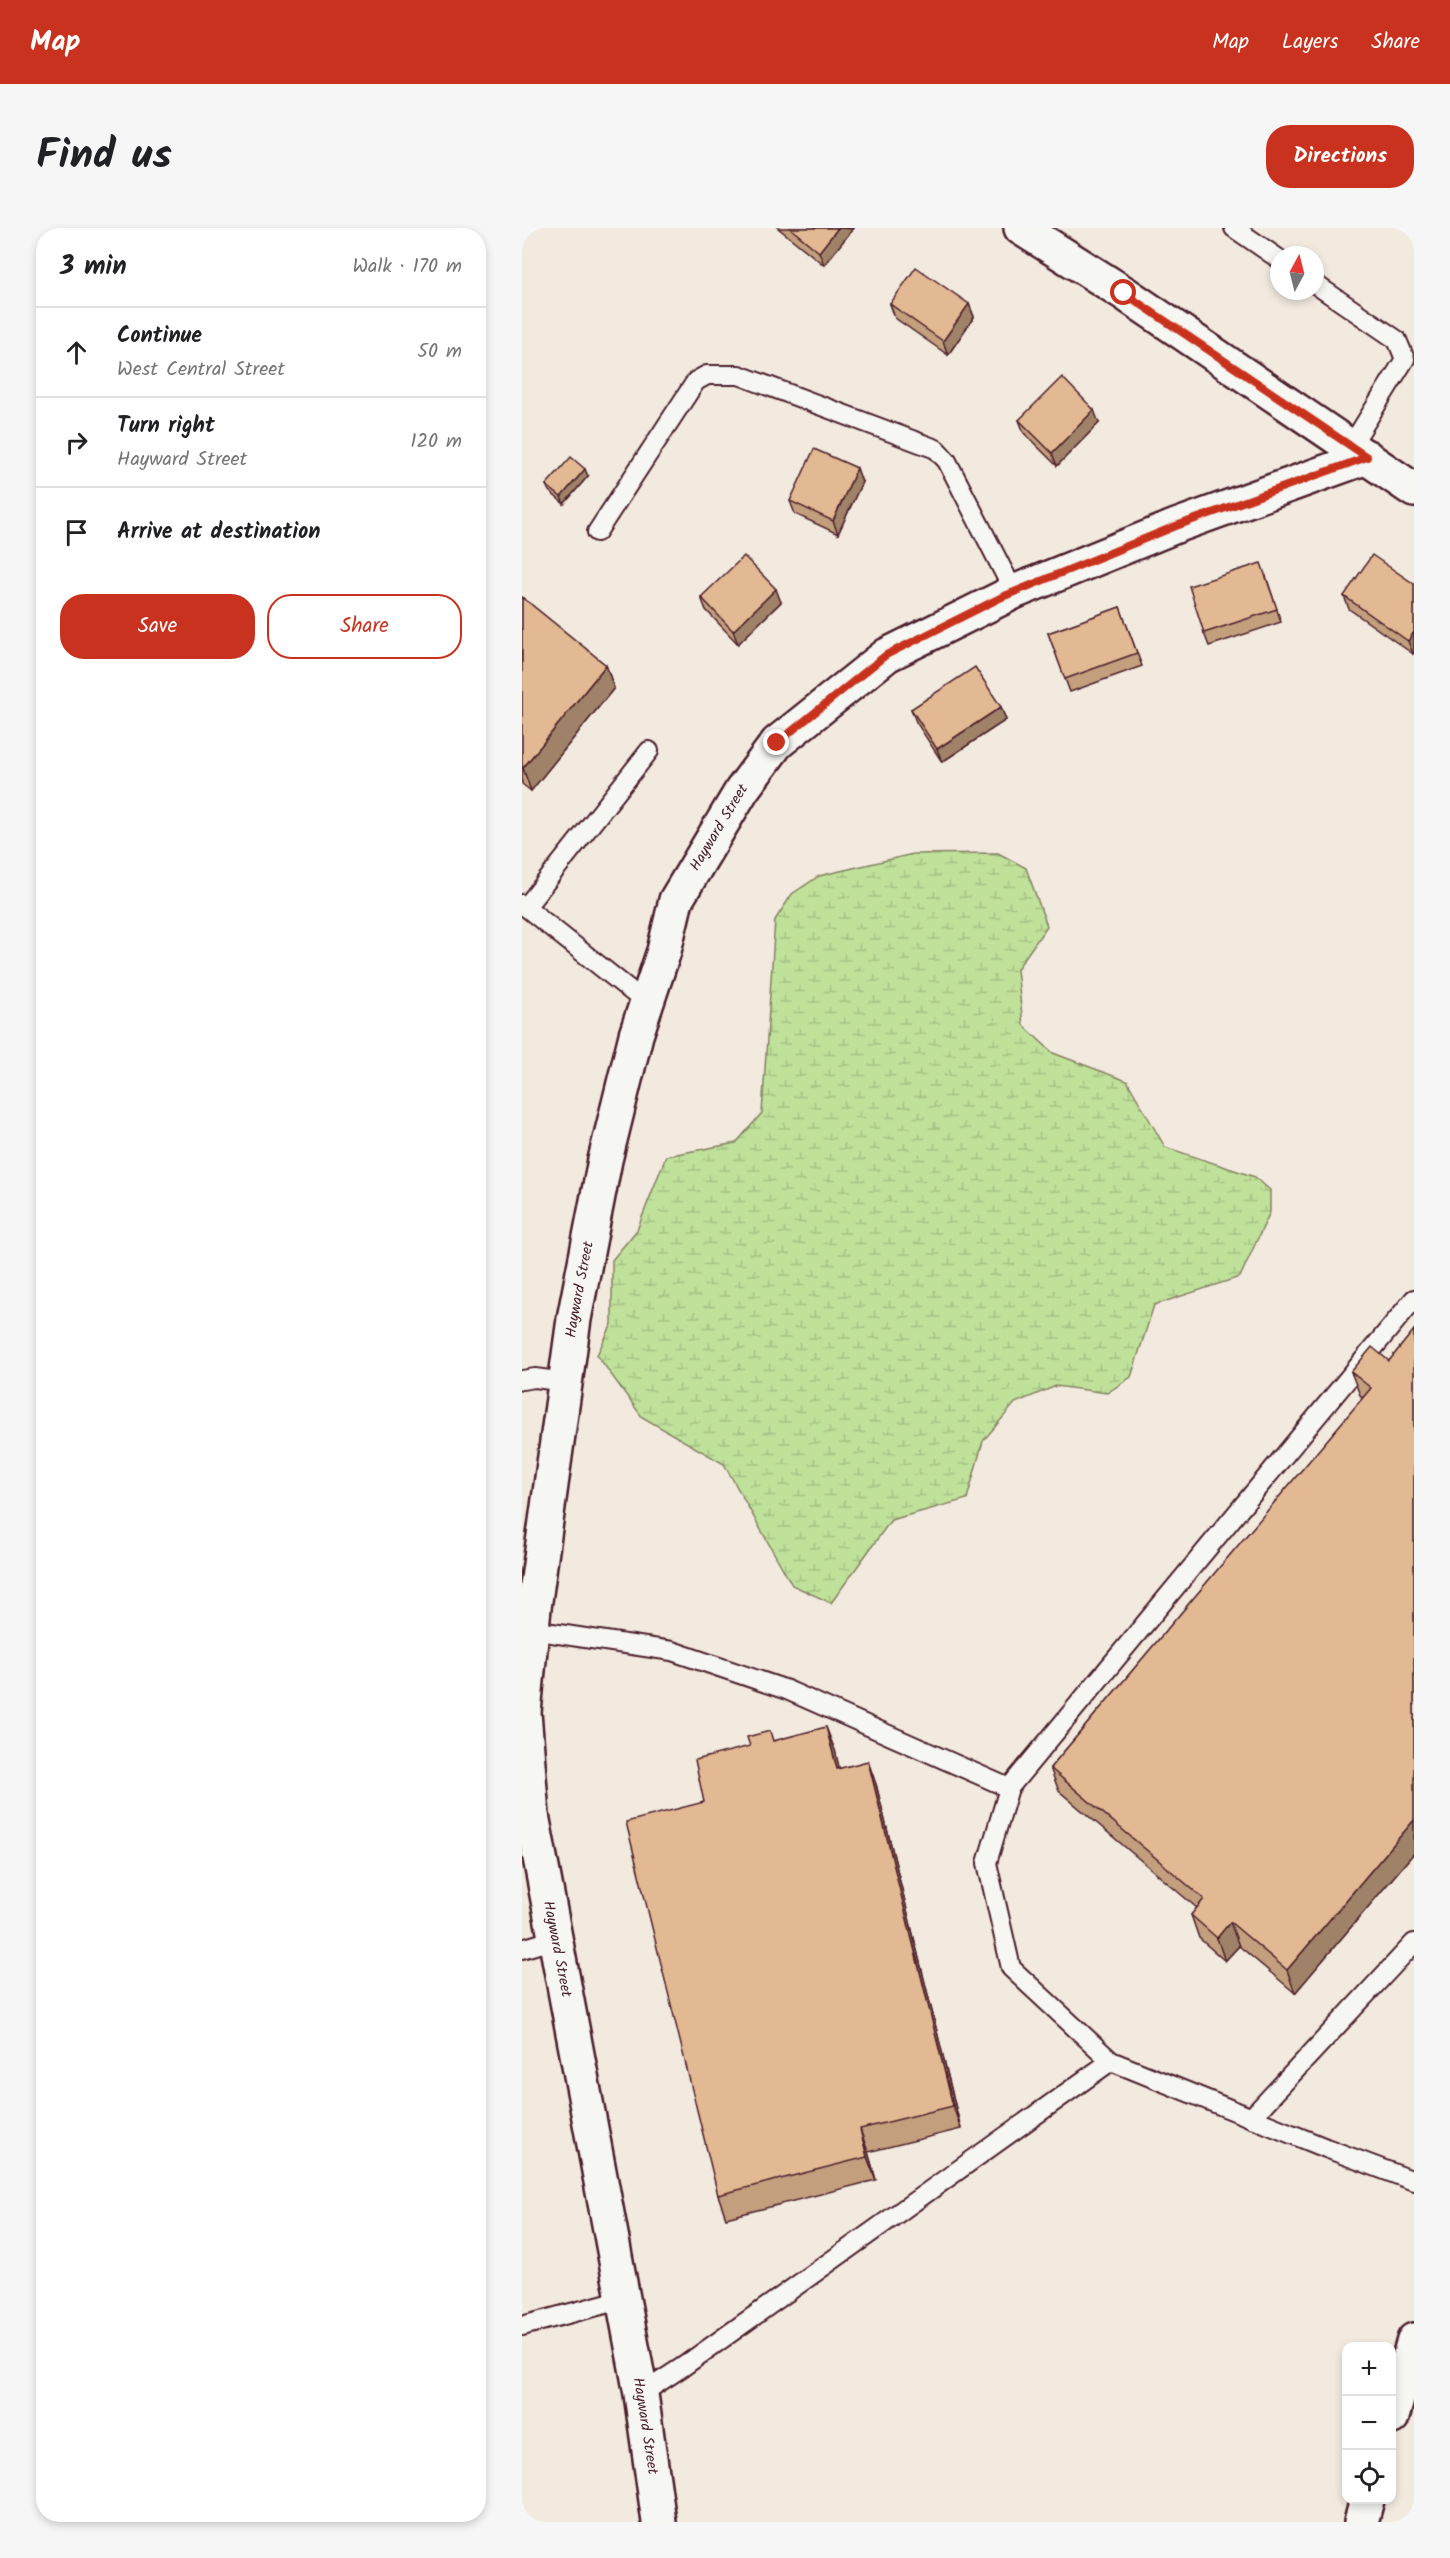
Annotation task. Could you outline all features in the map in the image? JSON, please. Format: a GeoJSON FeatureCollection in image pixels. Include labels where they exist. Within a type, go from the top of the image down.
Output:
{"type":"FeatureCollection","features":[{"type":"Feature","properties":{"kind":"street"},"geometry":{"type":"LineString","coordinates":[[1021,228],[1124,293],[1414,490]]}},
{"type":"Feature","properties":{"kind":"street","name":"Hayward Street"},"geometry":{"type":"LineString","coordinates":[[659,2522],[641,2394],[624,2299],[532,1815],[524,1712],[528,1644],[574,1319],[605,1160],[645,1002],[664,951],[676,900],[742,790],[777,743],[886,655],[1014,592],[1359,452]]}},
{"type":"Feature","properties":{"kind":"street"},"geometry":{"type":"LineString","coordinates":[[1396,2403],[1414,2340]]}},
{"type":"Feature","properties":{"kind":"street"},"geometry":{"type":"LineString","coordinates":[[1361,2522],[1366,2504]]}},
{"type":"Feature","properties":{"kind":"lane"},"geometry":{"type":"LineString","coordinates":[[1234,228],[1270,253]]}},
{"type":"Feature","properties":{"kind":"lane"},"geometry":{"type":"LineString","coordinates":[[1324,290],[1398,340],[1405,359],[1359,452]]}},
{"type":"Feature","properties":{"kind":"lane"},"geometry":{"type":"LineString","coordinates":[[597,532],[696,381],[707,375],[739,375],[936,448],[947,461],[1014,592]]}},
{"type":"Feature","properties":{"kind":"lane"},"geometry":{"type":"LineString","coordinates":[[645,1002],[524,905],[649,751]]}},
{"type":"Feature","properties":{"kind":"lane"},"geometry":{"type":"LineString","coordinates":[[1414,1299],[1009,1788],[987,1863],[1011,1968],[1111,2061],[1414,2181]]}},
{"type":"Feature","properties":{"kind":"lane"},"geometry":{"type":"LineString","coordinates":[[522,1380],[535,1378],[566,1382]]}},
{"type":"Feature","properties":{"kind":"lane"},"geometry":{"type":"LineString","coordinates":[[528,1644],[672,1651],[787,1690],[1009,1788]]}},
{"type":"Feature","properties":{"kind":"lane"},"geometry":{"type":"LineString","coordinates":[[522,1950],[555,1939]]}},
{"type":"Feature","properties":{"kind":"lane"},"geometry":{"type":"LineString","coordinates":[[1251,2118],[1414,1943]]}},
{"type":"Feature","properties":{"kind":"lane"},"geometry":{"type":"LineString","coordinates":[[641,2394],[684,2366],[1111,2061]]}},
{"type":"Feature","properties":{"kind":"lane"},"geometry":{"type":"LineString","coordinates":[[522,2326],[624,2299]]}},
{"type":"Feature","properties":{"kind":"green space"},"geometry":{"type":"Polygon","coordinates":[[[998,853],[1026,868],[1047,926],[1017,969],[1023,1025],[1053,1053],[1127,1081],[1165,1147],[1255,1177],[1270,1190],[1270,1212],[1240,1277],[1154,1305],[1131,1377],[1107,1393],[1056,1386],[1015,1403],[983,1441],[967,1499],[891,1520],[831,1603],[792,1585],[724,1464],[642,1417],[597,1355],[612,1324],[612,1260],[637,1230],[666,1156],[736,1143],[762,1113],[775,920],[792,894],[819,876],[913,854],[998,853]]]}},
{"type":"Feature","properties":{"kind":"building"},"geometry":{"type":"Polygon","coordinates":[[[790,228],[838,228],[819,252],[790,228]]]}},
{"type":"Feature","properties":{"kind":"building"},"geometry":{"type":"Polygon","coordinates":[[[916,267],[969,304],[943,341],[890,304],[916,267]]]}},
{"type":"Feature","properties":{"kind":"building"},"geometry":{"type":"Polygon","coordinates":[[[1062,377],[1094,410],[1052,453],[1019,420],[1062,377]]]}},
{"type":"Feature","properties":{"kind":"building"},"geometry":{"type":"Polygon","coordinates":[[[814,449],[857,468],[833,521],[790,501],[814,449]]]}},
{"type":"Feature","properties":{"kind":"building"},"geometry":{"type":"Polygon","coordinates":[[[571,457],[585,469],[561,497],[546,485],[571,457]]]}},
{"type":"Feature","properties":{"kind":"building"},"geometry":{"type":"Polygon","coordinates":[[[1372,555],[1414,584],[1414,632],[1408,641],[1344,596],[1372,555]]]}},
{"type":"Feature","properties":{"kind":"building"},"geometry":{"type":"Polygon","coordinates":[[[744,556],[776,589],[733,631],[701,597],[744,556]]]}},
{"type":"Feature","properties":{"kind":"building"},"geometry":{"type":"Polygon","coordinates":[[[1261,563],[1277,609],[1204,633],[1189,586],[1261,563]]]}},
{"type":"Feature","properties":{"kind":"building"},"geometry":{"type":"Polygon","coordinates":[[[522,597],[606,665],[523,768],[522,768],[522,597]]]}},
{"type":"Feature","properties":{"kind":"building"},"geometry":{"type":"Polygon","coordinates":[[[1120,607],[1137,653],[1065,679],[1048,633],[1120,607]]]}},
{"type":"Feature","properties":{"kind":"building"},"geometry":{"type":"Polygon","coordinates":[[[975,667],[1001,707],[937,749],[911,709],[975,667]]]}},
{"type":"Feature","properties":{"kind":"building"},"geometry":{"type":"Polygon","coordinates":[[[1414,1330],[1414,1820],[1287,1970],[1230,1922],[1217,1938],[1191,1915],[1204,1899],[1050,1768],[1371,1388],[1351,1372],[1372,1347],[1389,1361],[1414,1330]]]}},
{"type":"Feature","properties":{"kind":"building"},"geometry":{"type":"Polygon","coordinates":[[[826,1727],[837,1769],[868,1761],[953,2106],[860,2129],[867,2157],[718,2195],[626,1822],[704,1802],[695,1760],[750,1746],[747,1737],[770,1731],[773,1741],[826,1727]]]}},
{"type":"Feature","properties":{"kind":"route"},"geometry":{"type":"LineString","coordinates":[[777,743],[886,655],[1002,597],[1176,526],[1367,457],[1124,293]]}}]}
